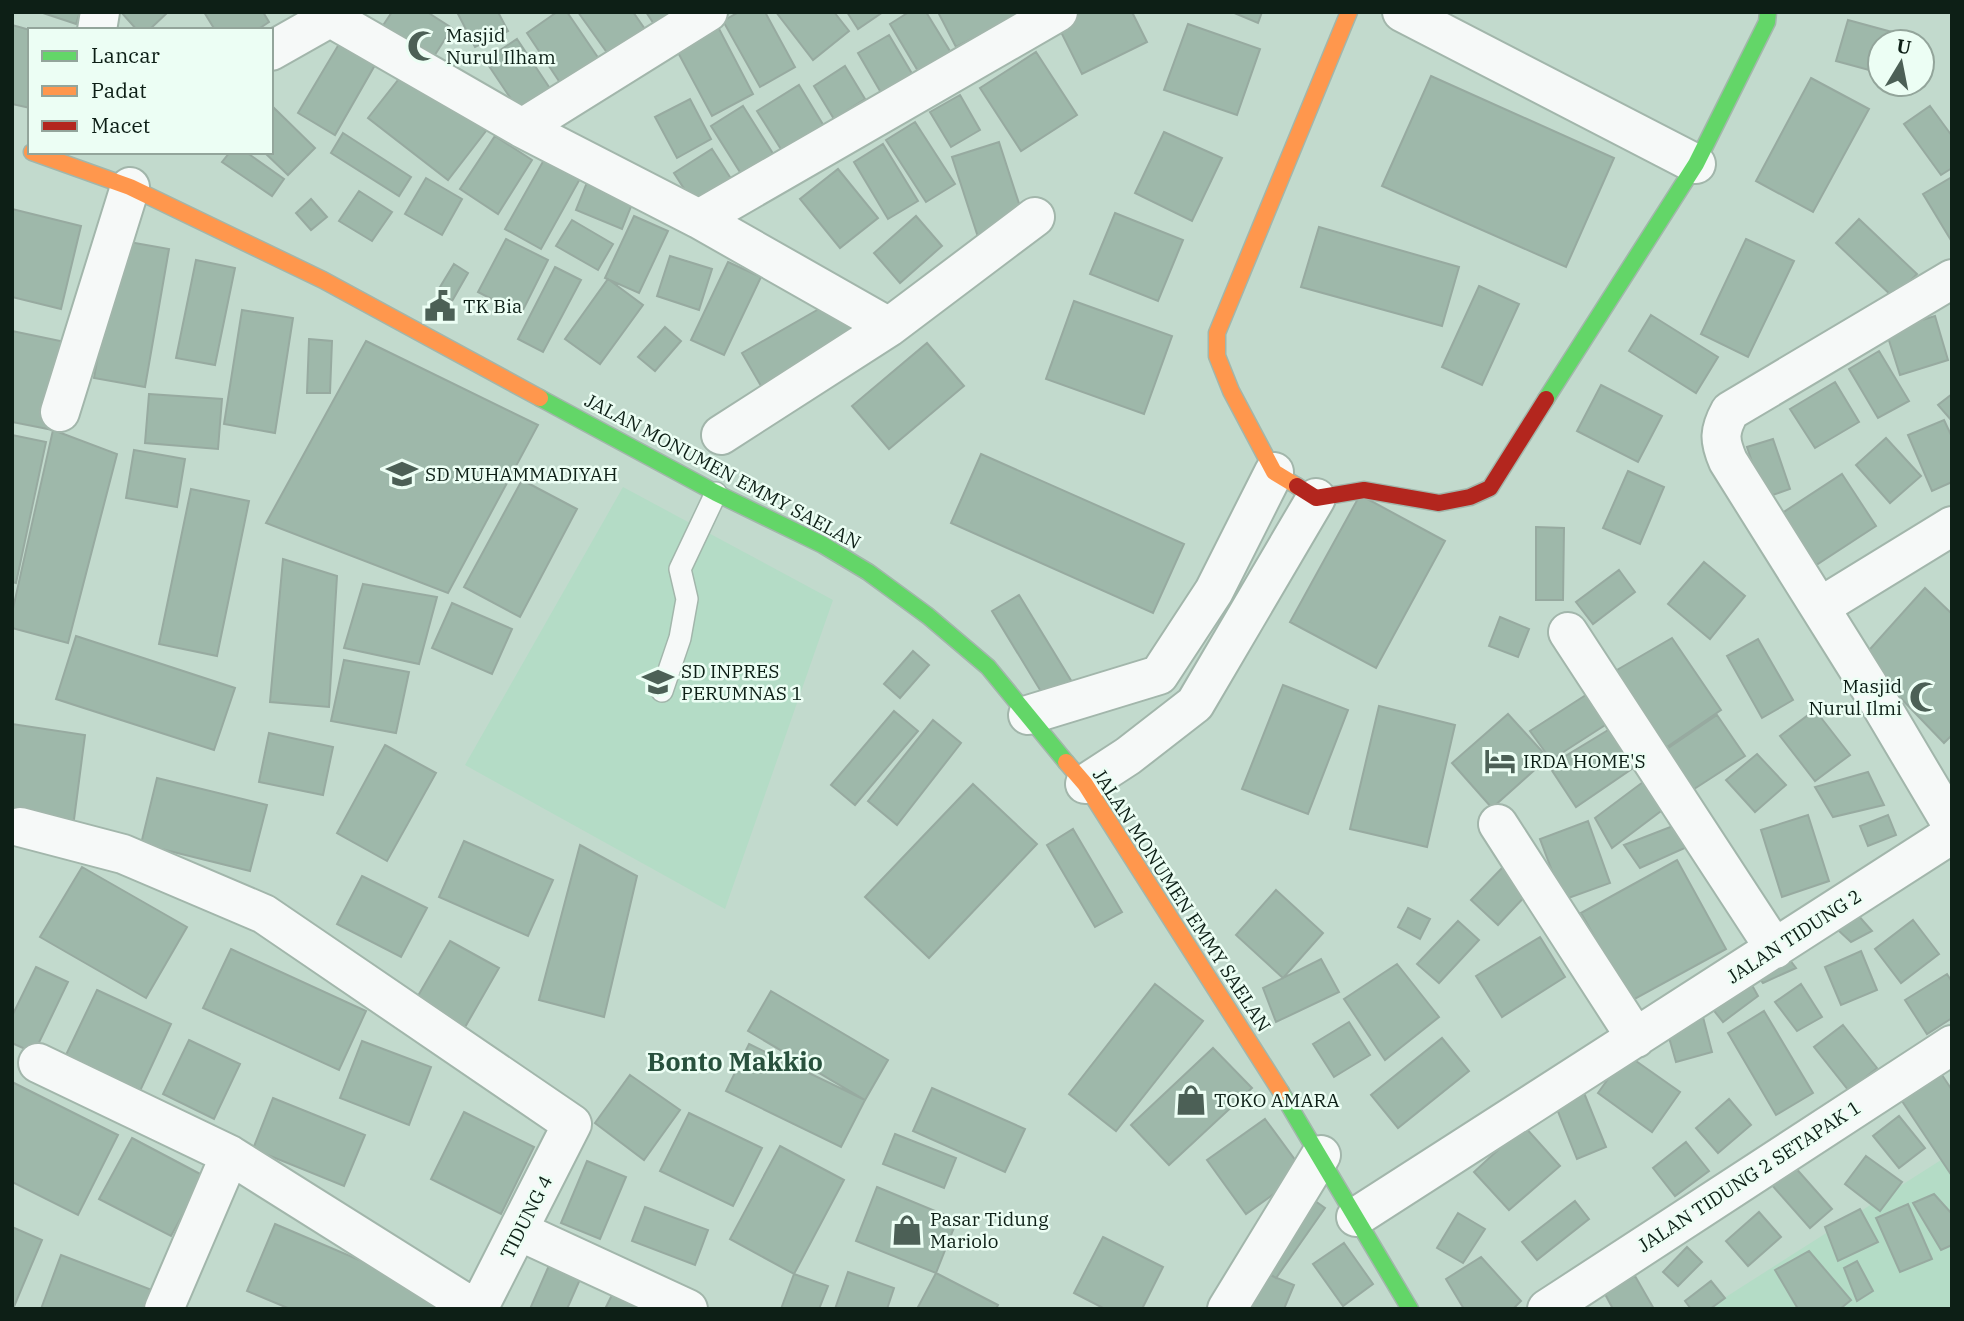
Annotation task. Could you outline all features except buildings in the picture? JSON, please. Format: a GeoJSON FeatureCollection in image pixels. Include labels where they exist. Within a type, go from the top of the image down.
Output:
{"type":"FeatureCollection","features":[{"type":"Feature","properties":{"kind":"street"},"geometry":{"type":"LineString","coordinates":[[522,128],[708,12]]}},
{"type":"Feature","properties":{"kind":"street"},"geometry":{"type":"LineString","coordinates":[[699,219],[1058,12]]}},
{"type":"Feature","properties":{"kind":"street"},"geometry":{"type":"LineString","coordinates":[[1349,12],[1217,333],[1217,356],[1231,391],[1274,471],[1316,498],[1365,490],[1442,505],[1465,500],[1490,488],[1696,164],[1767,22],[1768,12]]}},
{"type":"Feature","properties":{"kind":"street"},"geometry":{"type":"LineString","coordinates":[[1402,12],[1696,164]]}},
{"type":"Feature","properties":{"kind":"street"},"geometry":{"type":"LineString","coordinates":[[273,50],[335,15],[522,128],[699,219],[889,327]]}},
{"type":"Feature","properties":{"kind":"street","name":"JALAN MONUMEN EMMY SAELAN"},"geometry":{"type":"LineString","coordinates":[[60,154],[88,156],[130,187],[323,280],[716,493],[823,545],[868,572],[928,616],[988,667],[1084,784],[1321,1155],[1410,1309]]}},
{"type":"Feature","properties":{"kind":"street"},"geometry":{"type":"LineString","coordinates":[[60,412],[130,187]]}},
{"type":"Feature","properties":{"kind":"street"},"geometry":{"type":"LineString","coordinates":[[721,435],[889,327],[1035,217]]}},
{"type":"Feature","properties":{"kind":"street"},"geometry":{"type":"LineString","coordinates":[[1952,279],[1730,411],[1721,427],[1719,442],[1728,461],[1952,825]]}},
{"type":"Feature","properties":{"kind":"street"},"geometry":{"type":"LineString","coordinates":[[1028,715],[1159,675],[1214,591],[1274,471]]}},
{"type":"Feature","properties":{"kind":"street"},"geometry":{"type":"LineString","coordinates":[[1084,784],[1128,756],[1195,704],[1316,498]]}},
{"type":"Feature","properties":{"kind":"street"},"geometry":{"type":"LineString","coordinates":[[1820,607],[1952,526]]}},
{"type":"Feature","properties":{"kind":"street"},"geometry":{"type":"LineString","coordinates":[[1568,632],[1774,949]]}},
{"type":"Feature","properties":{"kind":"street"},"geometry":{"type":"LineString","coordinates":[[1159,675],[1195,704]]}},
{"type":"Feature","properties":{"kind":"street"},"geometry":{"type":"LineString","coordinates":[[1497,824],[1636,1038]]}},
{"type":"Feature","properties":{"kind":"street","name":"TIDUNG 4"},"geometry":{"type":"LineString","coordinates":[[20,827],[123,854],[264,914],[572,1124],[520,1231],[476,1309]]}},
{"type":"Feature","properties":{"kind":"street","name":"JALAN TIDUNG 2"},"geometry":{"type":"LineString","coordinates":[[1356,1217],[1952,834]]}},
{"type":"Feature","properties":{"kind":"street","name":"JALAN TIDUNG 2 SETAPAK 1"},"geometry":{"type":"LineString","coordinates":[[1547,1309],[1952,1045]]}},
{"type":"Feature","properties":{"kind":"street"},"geometry":{"type":"LineString","coordinates":[[38,1063],[230,1156],[476,1309]]}},
{"type":"Feature","properties":{"kind":"street"},"geometry":{"type":"LineString","coordinates":[[1227,1309],[1321,1155]]}},
{"type":"Feature","properties":{"kind":"street"},"geometry":{"type":"LineString","coordinates":[[164,1309],[230,1156]]}},
{"type":"Feature","properties":{"kind":"street"},"geometry":{"type":"LineString","coordinates":[[520,1231],[688,1309]]}},
{"type":"Feature","properties":{"kind":"lane"},"geometry":{"type":"LineString","coordinates":[[662,691],[680,638],[687,599],[680,569],[716,493]]}},
{"type":"Feature","properties":{"kind":"shaded area","name":"SD INPRES PERUMNAS 1"},"geometry":{"type":"Polygon","coordinates":[[[623,487],[833,600],[725,909],[465,765],[623,487]]]}},
{"type":"Feature","properties":{"kind":"shaded area"},"geometry":{"type":"Polygon","coordinates":[[[1952,1153],[1952,1309],[1707,1309],[1952,1153]]]}},
{"type":"Feature","properties":{"kind":"traffic: fast"},"geometry":{"type":"LineString","coordinates":[[1546,399],[1696,164],[1767,22],[1768,12]]}},
{"type":"Feature","properties":{"kind":"traffic: fast"},"geometry":{"type":"LineString","coordinates":[[540,398],[716,493],[823,545],[868,572],[928,616],[988,667],[1066,762]]}},
{"type":"Feature","properties":{"kind":"traffic: fast"},"geometry":{"type":"LineString","coordinates":[[1281,1092],[1410,1309]]}},
{"type":"Feature","properties":{"kind":"traffic: slow"},"geometry":{"type":"LineString","coordinates":[[1297,486],[1274,472],[1231,391],[1217,356],[1217,333],[1349,12]]}},
{"type":"Feature","properties":{"kind":"traffic: slow"},"geometry":{"type":"LineString","coordinates":[[38,154],[130,187],[323,280],[540,398]]}},
{"type":"Feature","properties":{"kind":"traffic: slow"},"geometry":{"type":"LineString","coordinates":[[1066,762],[1085,784],[1281,1092]]}},
{"type":"Feature","properties":{"kind":"traffic: jam"},"geometry":{"type":"LineString","coordinates":[[1297,486],[1316,498],[1364,490],[1439,503],[1470,497],[1490,488],[1546,399]]}},
{"type":"Feature","properties":{"kind":"place","name":"Masjid Nurul Ilham"},"geometry":{"type":"Point","coordinates":[423,46]}},
{"type":"Feature","properties":{"kind":"place","name":"TK Bia"},"geometry":{"type":"Point","coordinates":[440,306]}},
{"type":"Feature","properties":{"kind":"place","name":"SD MUHAMMADIYAH"},"geometry":{"type":"Point","coordinates":[402,474]}},
{"type":"Feature","properties":{"kind":"place","name":"SD INPRES PERUMNAS 1"},"geometry":{"type":"Point","coordinates":[658,682]}},
{"type":"Feature","properties":{"kind":"place","name":"Masjid Nurul Ilmi"},"geometry":{"type":"Point","coordinates":[1925,697]}},
{"type":"Feature","properties":{"kind":"place","name":"IRDA HOME'S"},"geometry":{"type":"Point","coordinates":[1500,761]}},
{"type":"Feature","properties":{"kind":"place","name":"TOKO AMARA"},"geometry":{"type":"Point","coordinates":[1191,1100]}},
{"type":"Feature","properties":{"kind":"place","name":"Pasar Tidung Mariolo"},"geometry":{"type":"Point","coordinates":[907,1230]}},
{"type":"Feature","properties":{"kind":"district","name":"Bonto Makkio"},"geometry":{"type":"Point","coordinates":[735,1061]}}]}
